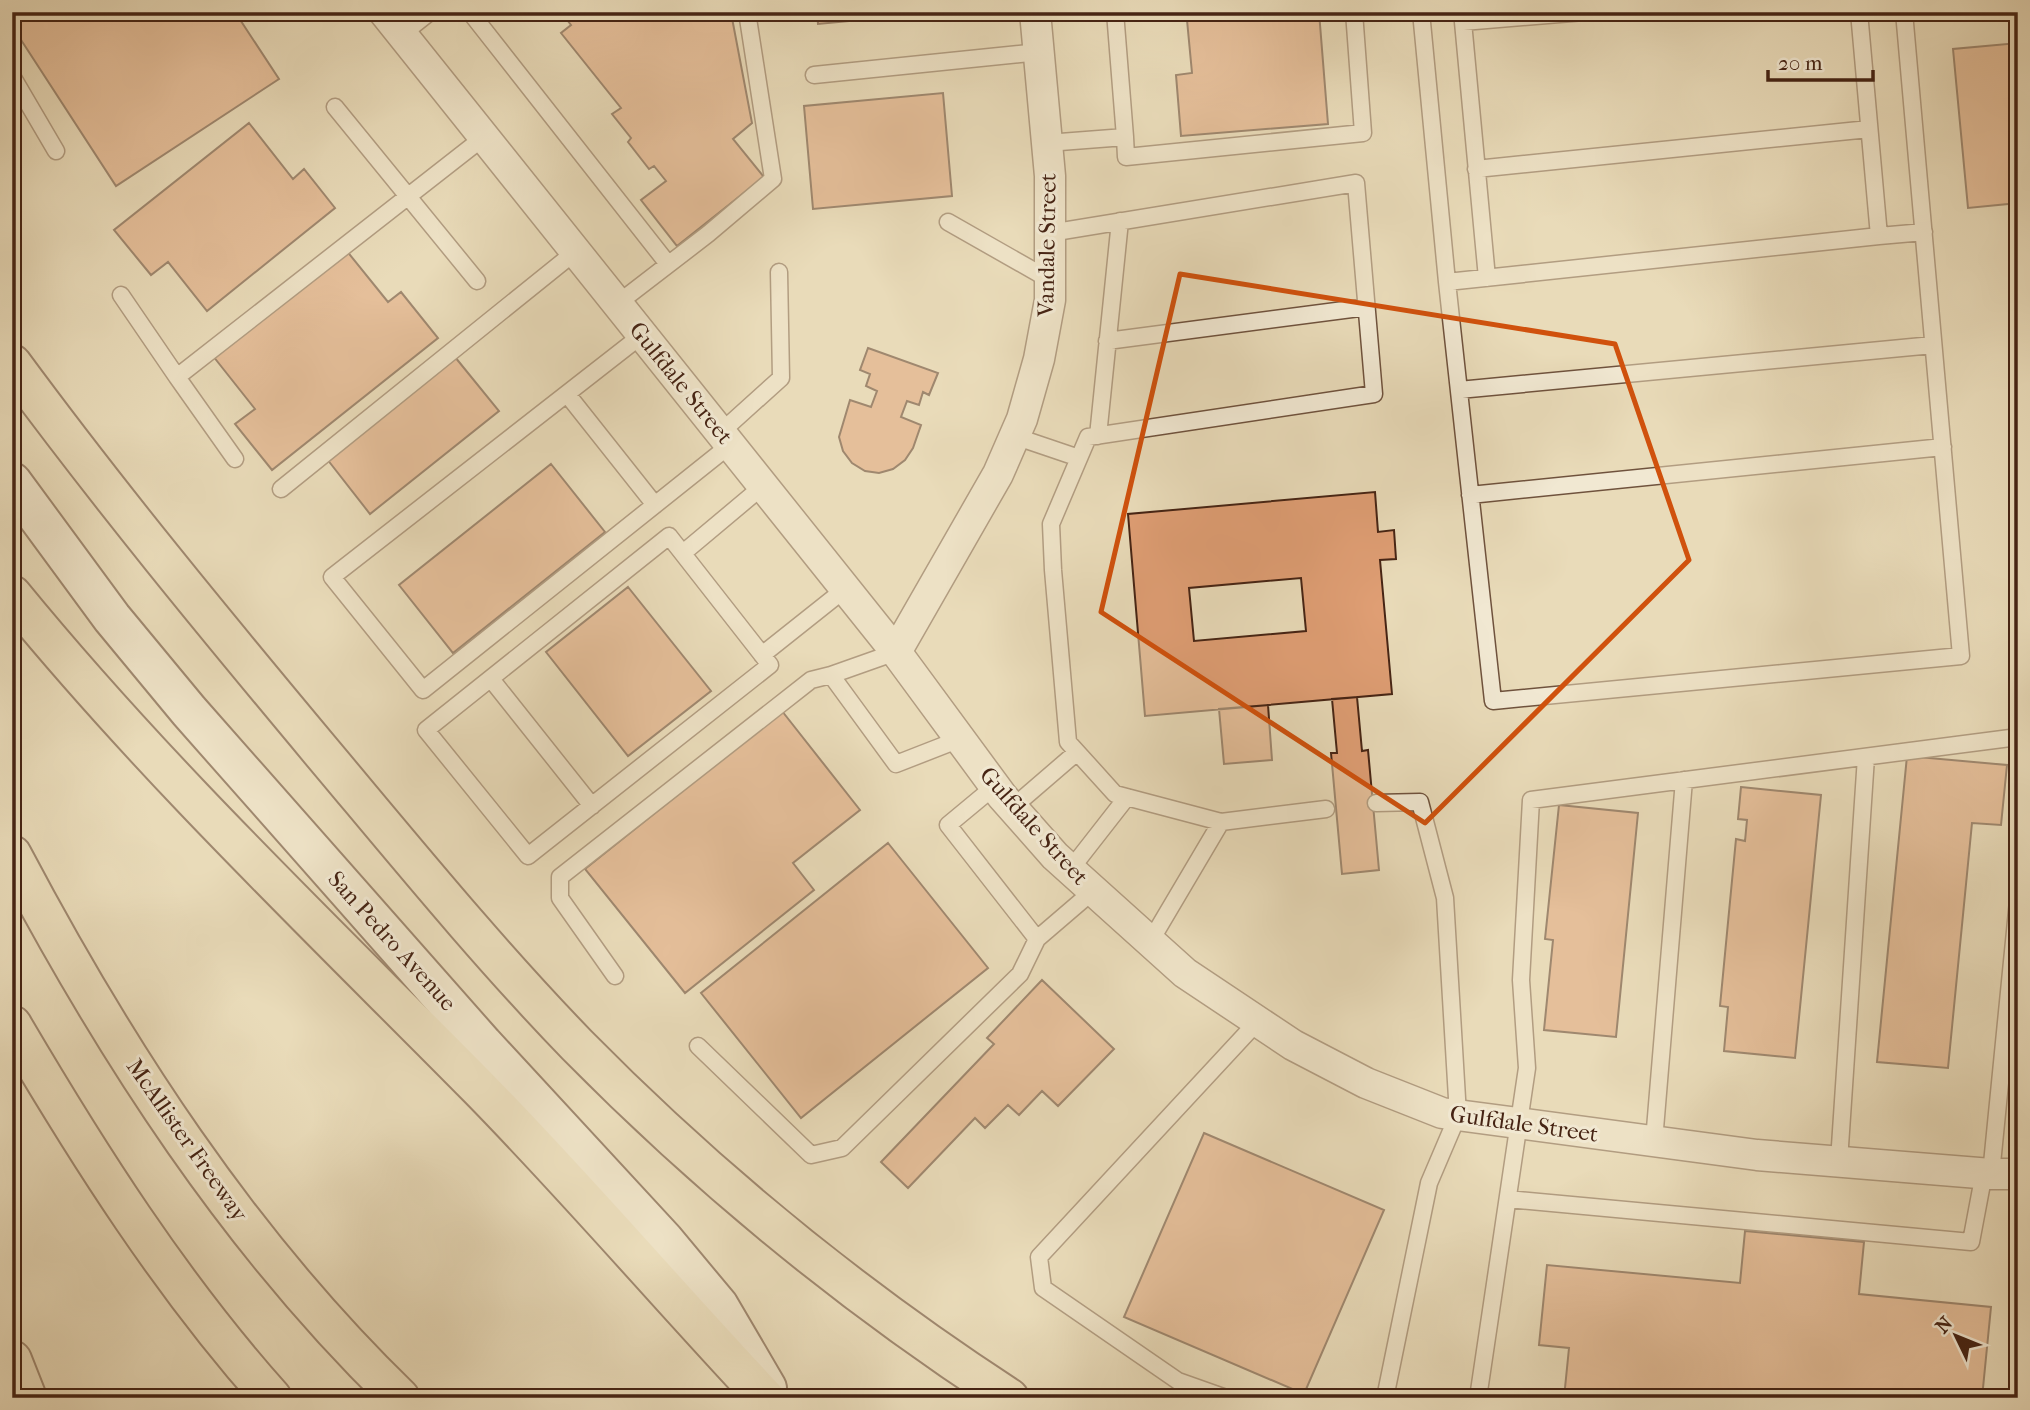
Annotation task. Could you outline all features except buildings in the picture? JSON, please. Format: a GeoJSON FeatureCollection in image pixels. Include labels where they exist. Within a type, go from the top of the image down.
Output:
{"type":"FeatureCollection","features":[{"type":"Feature","properties":{"kind":"highway"},"geometry":{"type":"LineString","coordinates":[[12,364],[101,482],[205,612],[456,912],[575,1043],[650,1117],[799,1246],[898,1323],[1009,1398]]}},
{"type":"Feature","properties":{"kind":"highway"},"geometry":{"type":"LineString","coordinates":[[12,594],[93,690],[201,808],[524,1134],[765,1398]]}},
{"type":"Feature","properties":{"kind":"highway","name":"McAllister Freeway"},"geometry":{"type":"LineString","coordinates":[[12,855],[109,1027],[179,1135],[298,1289],[400,1398]]}},
{"type":"Feature","properties":{"kind":"highway"},"geometry":{"type":"LineString","coordinates":[[12,1025],[79,1135],[149,1241],[186,1293],[272,1398]]}},
{"type":"Feature","properties":{"kind":"highway"},"geometry":{"type":"LineString","coordinates":[[12,1360],[27,1398]]}},
{"type":"Feature","properties":{"kind":"main road","name":"San Pedro Avenue"},"geometry":{"type":"LineString","coordinates":[[12,482],[113,618],[198,722],[483,1044],[664,1240],[719,1306],[772,1398]]}},
{"type":"Feature","properties":{"kind":"street","name":"Vandale Street"},"geometry":{"type":"LineString","coordinates":[[896,652],[972,521],[1014,436],[1022,419],[1039,359],[1050,300],[1050,176],[1035,12]]}},
{"type":"Feature","properties":{"kind":"street","name":"Gulfdale Street"},"geometry":{"type":"LineString","coordinates":[[392,24],[896,652],[1004,797],[1070,870],[1185,973],[1293,1045],[1366,1083],[1442,1113],[1757,1155],[1998,1173]]}},
{"type":"Feature","properties":{"kind":"lane"},"geometry":{"type":"LineString","coordinates":[[392,24],[430,12]]}},
{"type":"Feature","properties":{"kind":"lane"},"geometry":{"type":"LineString","coordinates":[[470,12],[668,264]]}},
{"type":"Feature","properties":{"kind":"lane"},"geometry":{"type":"LineString","coordinates":[[617,304],[773,179],[747,12]]}},
{"type":"Feature","properties":{"kind":"lane"},"geometry":{"type":"LineString","coordinates":[[1115,12],[1126,157],[1363,133],[1354,12]]}},
{"type":"Feature","properties":{"kind":"lane"},"geometry":{"type":"LineString","coordinates":[[1421,12],[1447,282],[1493,701],[1961,656],[1904,12]]}},
{"type":"Feature","properties":{"kind":"lane"},"geometry":{"type":"LineString","coordinates":[[1487,278],[1463,22],[1584,12]]}},
{"type":"Feature","properties":{"kind":"lane"},"geometry":{"type":"LineString","coordinates":[[1859,12],[1879,236]]}},
{"type":"Feature","properties":{"kind":"lane"},"geometry":{"type":"LineString","coordinates":[[814,75],[1039,52]]}},
{"type":"Feature","properties":{"kind":"lane"},"geometry":{"type":"LineString","coordinates":[[12,76],[56,151]]}},
{"type":"Feature","properties":{"kind":"lane"},"geometry":{"type":"LineString","coordinates":[[335,107],[477,281]]}},
{"type":"Feature","properties":{"kind":"lane"},"geometry":{"type":"LineString","coordinates":[[1476,169],[1869,129]]}},
{"type":"Feature","properties":{"kind":"lane"},"geometry":{"type":"LineString","coordinates":[[177,377],[484,137]]}},
{"type":"Feature","properties":{"kind":"lane"},"geometry":{"type":"LineString","coordinates":[[1047,143],[1125,137]]}},
{"type":"Feature","properties":{"kind":"lane"},"geometry":{"type":"LineString","coordinates":[[1050,233],[1356,183],[1374,394],[1088,437],[1051,524],[1068,742],[1115,794],[1221,822],[1326,809]]}},
{"type":"Feature","properties":{"kind":"lane"},"geometry":{"type":"LineString","coordinates":[[1098,436],[1119,221]]}},
{"type":"Feature","properties":{"kind":"lane"},"geometry":{"type":"LineString","coordinates":[[947,222],[1050,281]]}},
{"type":"Feature","properties":{"kind":"lane"},"geometry":{"type":"LineString","coordinates":[[1447,282],[1924,232]]}},
{"type":"Feature","properties":{"kind":"lane"},"geometry":{"type":"LineString","coordinates":[[281,489],[575,251]]}},
{"type":"Feature","properties":{"kind":"lane"},"geometry":{"type":"LineString","coordinates":[[642,335],[332,577],[423,690],[656,505],[725,439],[781,378],[779,272]]}},
{"type":"Feature","properties":{"kind":"lane"},"geometry":{"type":"LineString","coordinates":[[121,295],[235,459]]}},
{"type":"Feature","properties":{"kind":"lane"},"geometry":{"type":"LineString","coordinates":[[1107,341],[1367,307]]}},
{"type":"Feature","properties":{"kind":"lane"},"geometry":{"type":"LineString","coordinates":[[1459,390],[1933,345]]}},
{"type":"Feature","properties":{"kind":"lane"},"geometry":{"type":"LineString","coordinates":[[567,394],[656,505]]}},
{"type":"Feature","properties":{"kind":"lane"},"geometry":{"type":"LineString","coordinates":[[1014,436],[1079,458]]}},
{"type":"Feature","properties":{"kind":"lane"},"geometry":{"type":"LineString","coordinates":[[1470,495],[1943,447]]}},
{"type":"Feature","properties":{"kind":"lane"},"geometry":{"type":"LineString","coordinates":[[683,553],[763,486]]}},
{"type":"Feature","properties":{"kind":"lane"},"geometry":{"type":"LineString","coordinates":[[669,536],[762,655],[770,665],[528,856],[426,730],[669,536]]}},
{"type":"Feature","properties":{"kind":"lane"},"geometry":{"type":"LineString","coordinates":[[762,655],[845,589]]}},
{"type":"Feature","properties":{"kind":"lane"},"geometry":{"type":"LineString","coordinates":[[615,976],[560,898],[560,877],[811,680],[896,652]]}},
{"type":"Feature","properties":{"kind":"lane"},"geometry":{"type":"LineString","coordinates":[[831,675],[895,764],[960,739]]}},
{"type":"Feature","properties":{"kind":"lane"},"geometry":{"type":"LineString","coordinates":[[491,679],[592,806]]}},
{"type":"Feature","properties":{"kind":"lane"},"geometry":{"type":"LineString","coordinates":[[1478,1398],[1527,1068],[1521,981],[1531,800],[2018,737]]}},
{"type":"Feature","properties":{"kind":"lane"},"geometry":{"type":"LineString","coordinates":[[1037,939],[948,825],[1004,797],[1077,752]]}},
{"type":"Feature","properties":{"kind":"lane"},"geometry":{"type":"LineString","coordinates":[[1839,1161],[1866,757]]}},
{"type":"Feature","properties":{"kind":"lane"},"geometry":{"type":"LineString","coordinates":[[1654,1141],[1684,780]]}},
{"type":"Feature","properties":{"kind":"lane"},"geometry":{"type":"LineString","coordinates":[[1070,870],[1127,797]]}},
{"type":"Feature","properties":{"kind":"lane"},"geometry":{"type":"LineString","coordinates":[[1376,803],[1420,802],[1445,898],[1458,1115],[1429,1183],[1385,1398]]}},
{"type":"Feature","properties":{"kind":"lane"},"geometry":{"type":"LineString","coordinates":[[1150,942],[1221,822]]}},
{"type":"Feature","properties":{"kind":"lane"},"geometry":{"type":"LineString","coordinates":[[698,1046],[811,1155],[842,1148],[1020,974],[1037,939],[1093,891]]}},
{"type":"Feature","properties":{"kind":"lane"},"geometry":{"type":"LineString","coordinates":[[1508,1199],[1971,1241],[1998,1173],[2018,901]]}},
{"type":"Feature","properties":{"kind":"lane"},"geometry":{"type":"LineString","coordinates":[[1226,1398],[1178,1381],[1043,1289],[1040,1257],[1258,1021]]}},
{"type":"Feature","properties":{"kind":"highlighted area"},"geometry":{"type":"Polygon","coordinates":[[[1180,274],[1615,344],[1689,560],[1425,823],[1101,612],[1180,274]]]}}]}
